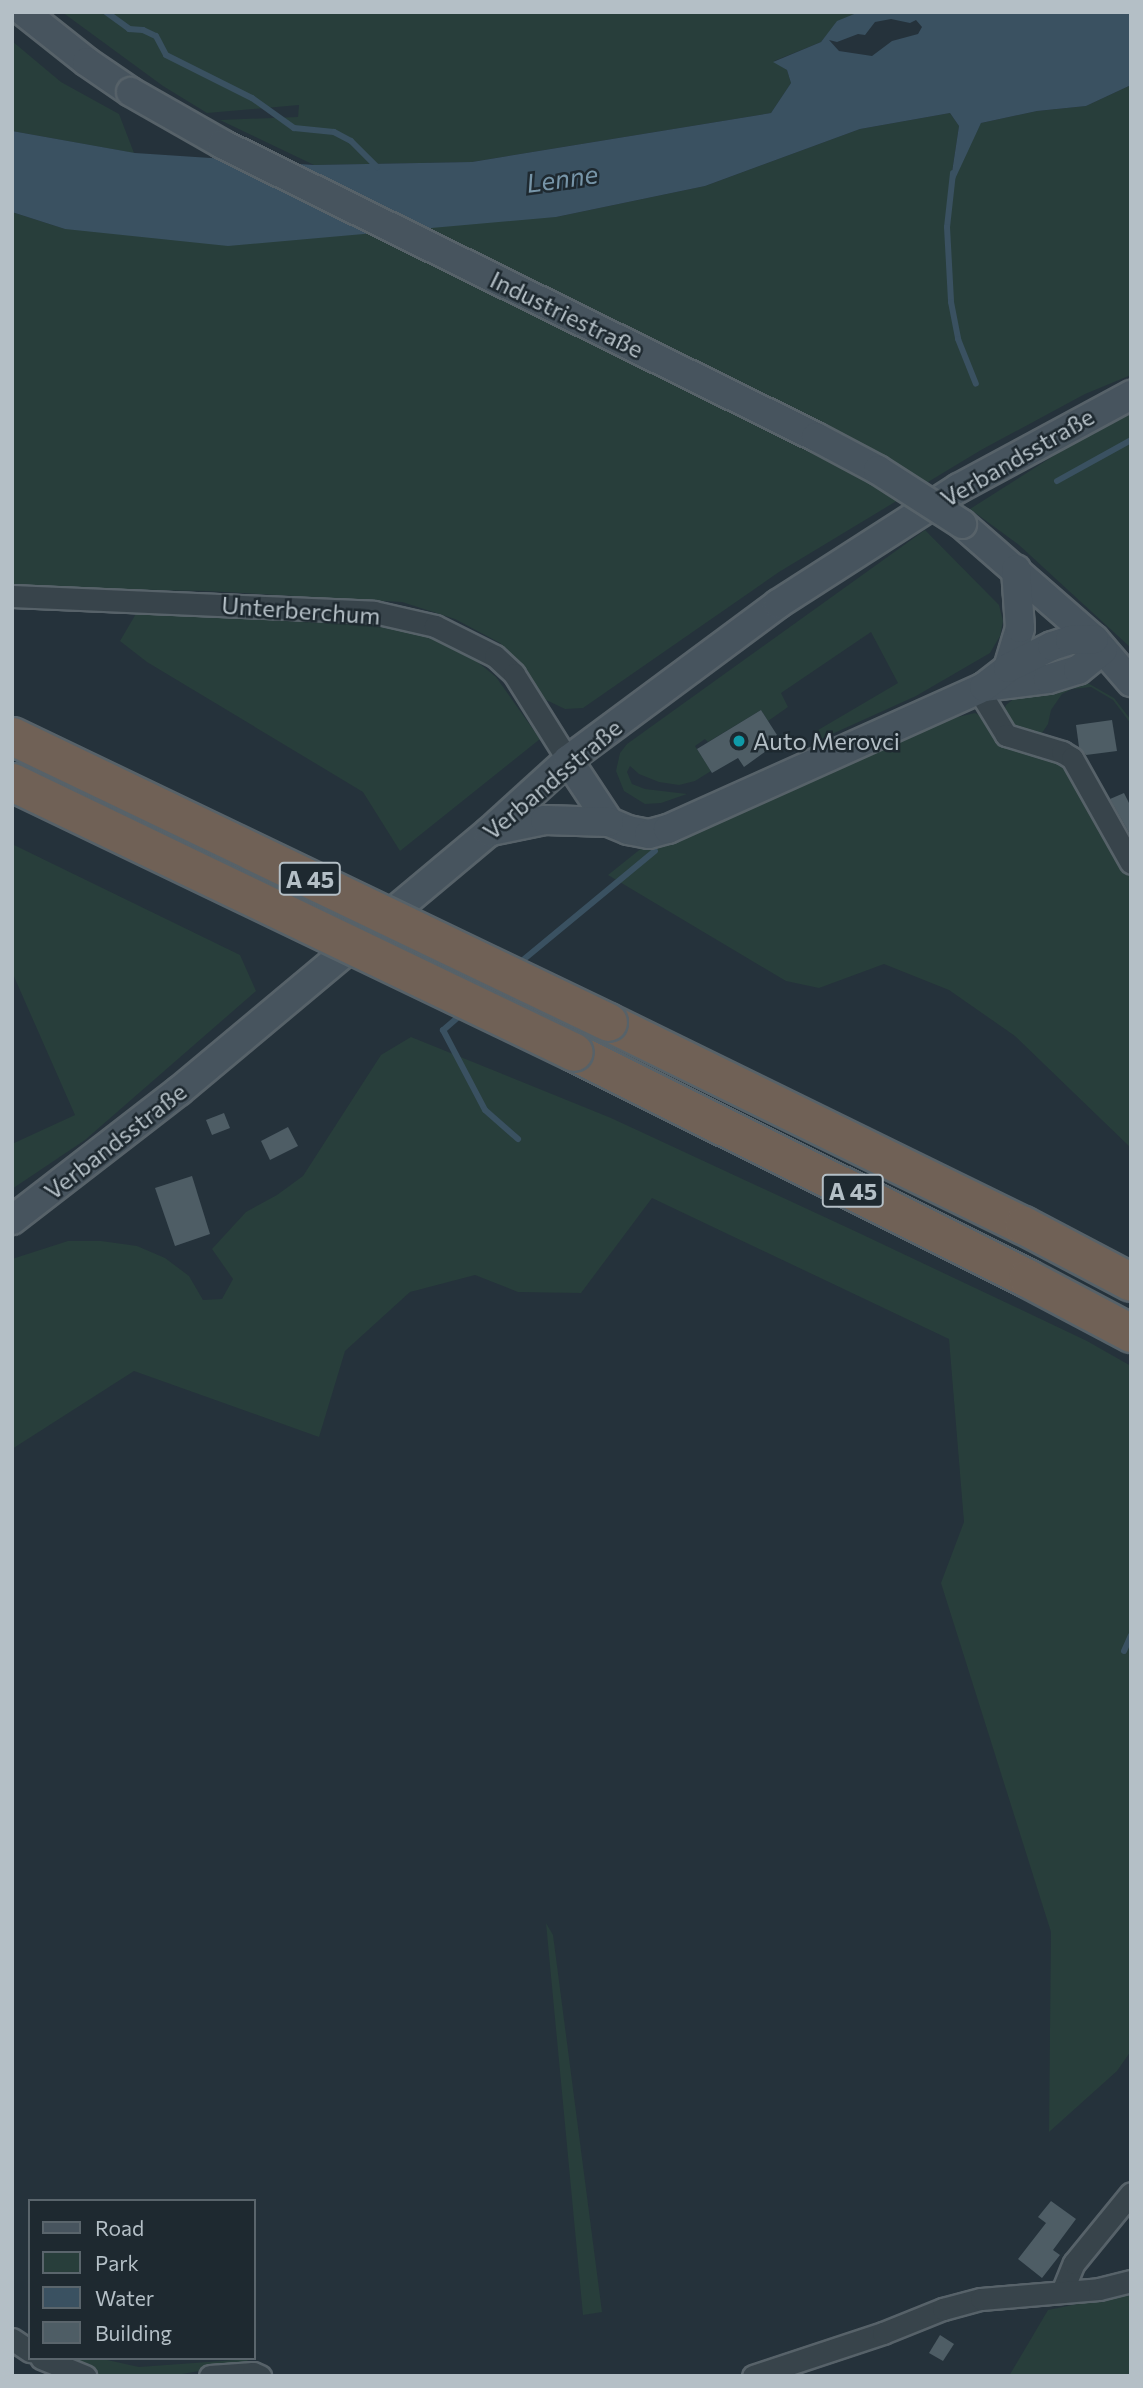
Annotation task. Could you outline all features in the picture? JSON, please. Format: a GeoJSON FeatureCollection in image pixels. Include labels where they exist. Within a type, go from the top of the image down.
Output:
{"type":"FeatureCollection","features":[{"type":"Feature","properties":{"kind":"highway","name":"A 45"},"geometry":{"type":"LineString","coordinates":[[12,736],[608,1022],[1011,1219],[1131,1282]]}},
{"type":"Feature","properties":{"kind":"highway","name":"A 45"},"geometry":{"type":"LineString","coordinates":[[12,782],[574,1052],[1027,1278],[1131,1333]]}},
{"type":"Feature","properties":{"kind":"main road","name":"Industriestraße"},"geometry":{"type":"LineString","coordinates":[[24,12],[87,62],[187,126],[878,470],[962,524],[1016,569],[1099,645],[1131,682]]}},
{"type":"Feature","properties":{"kind":"main road","name":"Verbandsstraße"},"geometry":{"type":"LineString","coordinates":[[12,1220],[179,1091],[489,832],[568,760],[778,604],[970,481],[1131,395]]}},
{"type":"Feature","properties":{"kind":"main road"},"geometry":{"type":"LineString","coordinates":[[1008,668],[1020,628],[1016,569]]}},
{"type":"Feature","properties":{"kind":"main road"},"geometry":{"type":"LineString","coordinates":[[489,832],[545,820],[609,822],[628,830],[649,834],[668,829],[981,688],[1008,668],[1052,646],[1070,640],[1099,645]]}},
{"type":"Feature","properties":{"kind":"main road"},"geometry":{"type":"LineString","coordinates":[[981,688],[1048,679],[1078,670],[1099,645]]}},
{"type":"Feature","properties":{"kind":"main road"},"geometry":{"type":"LineString","coordinates":[[568,760],[609,822]]}},
{"type":"Feature","properties":{"kind":"street","name":"Unterberchum"},"geometry":{"type":"LineString","coordinates":[[12,596],[374,612],[435,626],[495,656],[514,674],[568,760]]}},
{"type":"Feature","properties":{"kind":"street"},"geometry":{"type":"LineString","coordinates":[[981,688],[1006,735],[1032,745],[1051,748],[1072,758],[1131,863]]}},
{"type":"Feature","properties":{"kind":"street"},"geometry":{"type":"LineString","coordinates":[[1062,2292],[1074,2263],[1131,2193]]}},
{"type":"Feature","properties":{"kind":"street"},"geometry":{"type":"LineString","coordinates":[[753,2376],[883,2333],[943,2309],[981,2299],[1099,2289],[1131,2281]]}},
{"type":"Feature","properties":{"kind":"street"},"geometry":{"type":"LineString","coordinates":[[12,2339],[28,2350]]}},
{"type":"Feature","properties":{"kind":"street"},"geometry":{"type":"LineString","coordinates":[[46,2360],[85,2376]]}},
{"type":"Feature","properties":{"kind":"street"},"geometry":{"type":"LineString","coordinates":[[210,2376],[233,2372],[260,2376]]}},
{"type":"Feature","properties":{"kind":"green space"},"geometry":{"type":"Polygon","coordinates":[[[62,12],[859,12],[837,22],[821,42],[774,61],[787,70],[791,83],[771,113],[472,162],[314,165],[220,120],[298,117],[299,105],[207,113],[163,86],[62,12]]]}},
{"type":"Feature","properties":{"kind":"green space"},"geometry":{"type":"Polygon","coordinates":[[[12,41],[61,82],[119,114],[134,153],[12,131],[12,41]]]}},
{"type":"Feature","properties":{"kind":"green space"},"geometry":{"type":"Polygon","coordinates":[[[1131,85],[1131,375],[1085,394],[981,450],[779,572],[583,708],[565,709],[542,698],[527,672],[500,643],[455,619],[402,602],[207,591],[12,587],[12,212],[65,229],[556,217],[705,186],[860,129],[950,113],[959,126],[951,179],[981,123],[1037,111],[1086,106],[1131,85]]]}},
{"type":"Feature","properties":{"kind":"green space"},"geometry":{"type":"Polygon","coordinates":[[[1131,412],[1131,648],[1019,545],[970,509],[1099,427],[1131,412]]]}},
{"type":"Feature","properties":{"kind":"green space"},"geometry":{"type":"Polygon","coordinates":[[[925,530],[999,605],[1003,621],[1000,636],[990,653],[916,696],[821,739],[816,737],[813,733],[898,683],[871,632],[781,693],[788,707],[768,721],[761,710],[708,742],[705,739],[695,746],[711,771],[695,781],[679,785],[659,782],[639,774],[630,766],[627,772],[632,784],[645,789],[687,794],[661,803],[645,804],[624,791],[616,771],[620,753],[627,744],[925,530]]]}},
{"type":"Feature","properties":{"kind":"green space"},"geometry":{"type":"Polygon","coordinates":[[[137,612],[384,624],[433,638],[469,655],[496,677],[540,739],[400,851],[363,792],[147,662],[120,641],[137,612]]]}},
{"type":"Feature","properties":{"kind":"green space"},"geometry":{"type":"Polygon","coordinates":[[[1086,682],[1114,698],[1131,720],[1131,724],[1113,700],[1091,687],[1072,689],[1062,694],[1051,710],[1048,724],[1040,736],[1015,734],[1003,713],[1006,705],[1016,697],[1086,682]]]}},
{"type":"Feature","properties":{"kind":"green space"},"geometry":{"type":"Polygon","coordinates":[[[975,713],[1058,754],[1085,792],[1131,875],[1131,1148],[1015,1036],[949,990],[884,964],[819,988],[786,981],[608,875],[643,847],[789,789],[945,720],[975,713]]]}},
{"type":"Feature","properties":{"kind":"green space"},"geometry":{"type":"Polygon","coordinates":[[[12,844],[240,955],[256,991],[85,1140],[12,1189],[12,1144],[75,1115],[12,972],[12,844]]]}},
{"type":"Feature","properties":{"kind":"green space"},"geometry":{"type":"Polygon","coordinates":[[[411,1037],[611,1118],[1087,1341],[1131,1366],[1131,2051],[1117,2071],[1049,2132],[1051,1932],[941,1583],[964,1522],[949,1339],[652,1198],[581,1293],[518,1292],[475,1275],[410,1292],[345,1351],[319,1437],[134,1371],[12,1449],[12,1259],[68,1241],[101,1241],[137,1246],[165,1258],[189,1276],[203,1300],[222,1299],[233,1279],[212,1249],[246,1212],[277,1195],[303,1176],[381,1055],[411,1037]]]}},
{"type":"Feature","properties":{"kind":"green space"},"geometry":{"type":"Polygon","coordinates":[[[546,1923],[553,1935],[602,2312],[583,2315],[546,1923]]]}},
{"type":"Feature","properties":{"kind":"green space"},"geometry":{"type":"Polygon","coordinates":[[[1131,2293],[1131,2376],[1009,2376],[1048,2310],[1131,2293]]]}},
{"type":"Feature","properties":{"kind":"green space"},"geometry":{"type":"Polygon","coordinates":[[[57,2360],[107,2360],[139,2367],[248,2360],[245,2363],[182,2374],[110,2376],[89,2372],[57,2360]]]}},
{"type":"Feature","properties":{"kind":"water","name":"Lenne"},"geometry":{"type":"Polygon","coordinates":[[[859,12],[1131,12],[1131,85],[1086,106],[1037,111],[981,123],[955,179],[951,179],[959,126],[950,113],[860,129],[705,186],[556,217],[228,246],[65,229],[12,212],[12,131],[135,153],[314,165],[472,162],[771,113],[791,83],[787,70],[773,62],[821,42],[837,21],[859,12]],[[891,19],[875,22],[865,35],[858,34],[837,42],[829,40],[839,51],[872,56],[892,41],[918,34],[922,27],[916,20],[910,23],[891,19]]]}},
{"type":"Feature","properties":{"kind":"building","name":"Auto Merovci"},"geometry":{"type":"Polygon","coordinates":[[[761,710],[777,735],[764,743],[769,749],[744,767],[738,758],[712,773],[697,749],[761,710]]]}},
{"type":"Feature","properties":{"kind":"building"},"geometry":{"type":"Polygon","coordinates":[[[1112,720],[1117,751],[1086,755],[1079,747],[1076,725],[1112,720]]]}},
{"type":"Feature","properties":{"kind":"building"},"geometry":{"type":"Polygon","coordinates":[[[1124,793],[1131,807],[1131,836],[1110,799],[1124,793]]]}},
{"type":"Feature","properties":{"kind":"building"},"geometry":{"type":"Polygon","coordinates":[[[224,1113],[230,1128],[212,1135],[206,1120],[224,1113]]]}},
{"type":"Feature","properties":{"kind":"building"},"geometry":{"type":"Polygon","coordinates":[[[288,1127],[298,1146],[270,1160],[261,1141],[288,1127]]]}},
{"type":"Feature","properties":{"kind":"building"},"geometry":{"type":"Polygon","coordinates":[[[192,1176],[210,1234],[175,1246],[155,1188],[192,1176]]]}},
{"type":"Feature","properties":{"kind":"building"},"geometry":{"type":"Polygon","coordinates":[[[1051,2201],[1076,2219],[1053,2250],[1060,2255],[1042,2278],[1018,2259],[1046,2223],[1038,2217],[1051,2201]]]}},
{"type":"Feature","properties":{"kind":"building"},"geometry":{"type":"Polygon","coordinates":[[[940,2335],[954,2344],[943,2361],[929,2353],[940,2335]]]}},
{"type":"Feature","properties":{"kind":"waterway"},"geometry":{"type":"LineString","coordinates":[[106,12],[129,29],[143,30],[156,36],[166,55],[252,98],[294,128],[334,132],[351,141],[377,167]]}},
{"type":"Feature","properties":{"kind":"waterway"},"geometry":{"type":"LineString","coordinates":[[953,173],[947,227],[951,302],[958,339],[976,384]]}},
{"type":"Feature","properties":{"kind":"waterway"},"geometry":{"type":"LineString","coordinates":[[1057,481],[1131,440]]}},
{"type":"Feature","properties":{"kind":"waterway"},"geometry":{"type":"LineString","coordinates":[[517,965],[655,851]]}},
{"type":"Feature","properties":{"kind":"waterway"},"geometry":{"type":"LineString","coordinates":[[464,1012],[443,1030],[485,1110],[518,1139]]}},
{"type":"Feature","properties":{"kind":"waterway"},"geometry":{"type":"LineString","coordinates":[[1124,1651],[1131,1635]]}},
{"type":"Feature","properties":{"kind":"place","name":"Auto Merovci"},"geometry":{"type":"Point","coordinates":[739,741]}}]}
